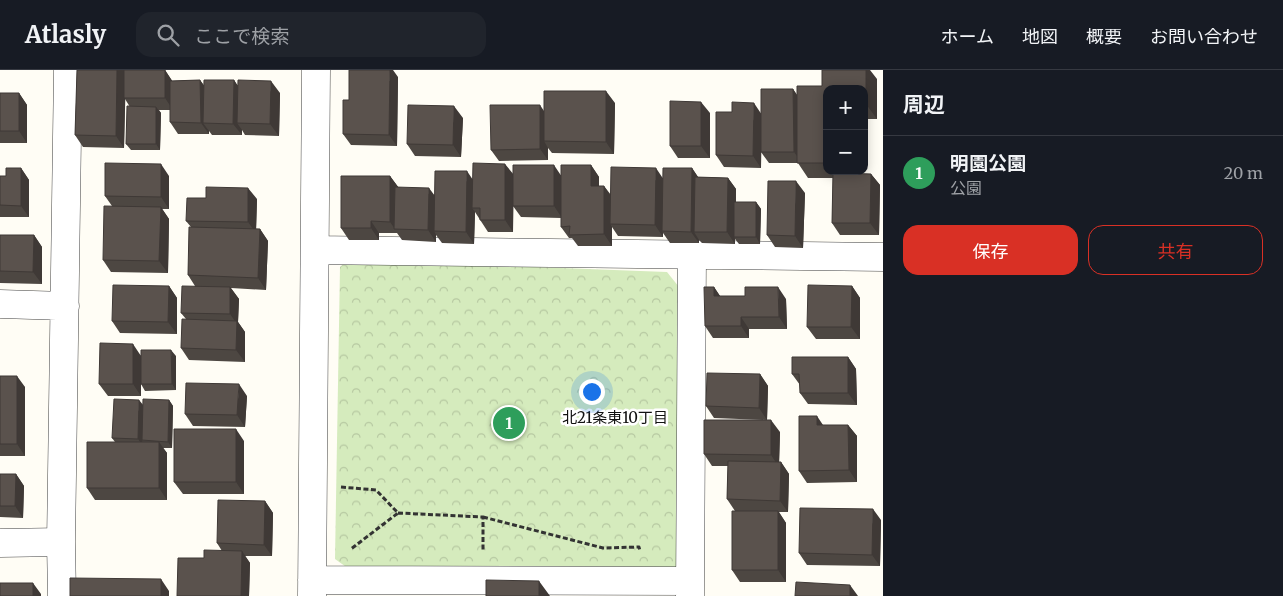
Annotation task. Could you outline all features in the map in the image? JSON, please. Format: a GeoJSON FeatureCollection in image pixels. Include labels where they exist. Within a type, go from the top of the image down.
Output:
{"type":"FeatureCollection","features":[{"type":"Feature","properties":{"kind":"street"},"geometry":{"type":"LineString","coordinates":[[62,596],[61,542],[68,70]]}},
{"type":"Feature","properties":{"kind":"street"},"geometry":{"type":"LineString","coordinates":[[316,70],[312,588],[483,581],[651,581],[690,589],[692,254]]}},
{"type":"Feature","properties":{"kind":"street"},"geometry":{"type":"LineString","coordinates":[[315,250],[883,257]]}},
{"type":"Feature","properties":{"kind":"street"},"geometry":{"type":"LineString","coordinates":[[0,304],[64,306]]}},
{"type":"Feature","properties":{"kind":"street"},"geometry":{"type":"LineString","coordinates":[[0,543],[61,542]]}},
{"type":"Feature","properties":{"kind":"path"},"geometry":{"type":"LineString","coordinates":[[334,487],[376,490],[398,513]]}},
{"type":"Feature","properties":{"kind":"path"},"geometry":{"type":"LineString","coordinates":[[348,552],[398,513],[483,517],[603,548],[639,547],[651,581]]}},
{"type":"Feature","properties":{"kind":"path"},"geometry":{"type":"LineString","coordinates":[[483,517],[483,581]]}},
{"type":"Feature","properties":{"kind":"green space"},"geometry":{"type":"Polygon","coordinates":[[[348,260],[667,272],[679,287],[680,565],[672,572],[349,569],[335,559],[340,267],[348,260]]]}},
{"type":"Feature","properties":{"kind":"building"},"geometry":{"type":"Polygon","coordinates":[[[77,70],[117,70],[116,136],[75,135],[77,70]]]}},
{"type":"Feature","properties":{"kind":"building"},"geometry":{"type":"Polygon","coordinates":[[[124,70],[165,70],[165,98],[124,98],[124,70]]]}},
{"type":"Feature","properties":{"kind":"building"},"geometry":{"type":"Polygon","coordinates":[[[349,70],[390,70],[389,135],[343,134],[343,100],[349,100],[349,70]]]}},
{"type":"Feature","properties":{"kind":"building"},"geometry":{"type":"Polygon","coordinates":[[[822,70],[866,70],[866,85],[823,85],[823,163],[797,163],[797,86],[822,86],[822,70]]]}},
{"type":"Feature","properties":{"kind":"building"},"geometry":{"type":"Polygon","coordinates":[[[200,80],[201,123],[170,122],[170,81],[200,80]]]}},
{"type":"Feature","properties":{"kind":"building"},"geometry":{"type":"Polygon","coordinates":[[[204,80],[234,80],[233,124],[203,123],[204,80]]]}},
{"type":"Feature","properties":{"kind":"building"},"geometry":{"type":"Polygon","coordinates":[[[238,80],[271,81],[270,124],[237,123],[238,80]]]}},
{"type":"Feature","properties":{"kind":"building"},"geometry":{"type":"Polygon","coordinates":[[[761,89],[793,89],[794,152],[761,152],[761,89]]]}},
{"type":"Feature","properties":{"kind":"building"},"geometry":{"type":"Polygon","coordinates":[[[544,91],[606,91],[606,142],[544,141],[544,91]]]}},
{"type":"Feature","properties":{"kind":"building"},"geometry":{"type":"Polygon","coordinates":[[[0,93],[19,93],[19,131],[0,131],[0,93]]]}},
{"type":"Feature","properties":{"kind":"building"},"geometry":{"type":"Polygon","coordinates":[[[670,101],[701,102],[701,146],[670,146],[670,101]]]}},
{"type":"Feature","properties":{"kind":"building"},"geometry":{"type":"Polygon","coordinates":[[[732,102],[754,103],[753,156],[716,155],[716,112],[732,112],[732,102]]]}},
{"type":"Feature","properties":{"kind":"building"},"geometry":{"type":"Polygon","coordinates":[[[408,105],[454,106],[453,145],[407,144],[408,105]]]}},
{"type":"Feature","properties":{"kind":"building"},"geometry":{"type":"Polygon","coordinates":[[[490,105],[540,105],[540,149],[491,150],[490,105]]]}},
{"type":"Feature","properties":{"kind":"building"},"geometry":{"type":"Polygon","coordinates":[[[127,106],[156,107],[156,144],[126,144],[127,106]]]}},
{"type":"Feature","properties":{"kind":"building"},"geometry":{"type":"Polygon","coordinates":[[[105,163],[161,164],[161,197],[105,196],[105,163]]]}},
{"type":"Feature","properties":{"kind":"building"},"geometry":{"type":"Polygon","coordinates":[[[473,163],[505,164],[505,220],[480,220],[480,208],[472,208],[473,163]]]}},
{"type":"Feature","properties":{"kind":"building"},"geometry":{"type":"Polygon","coordinates":[[[513,165],[554,165],[554,206],[513,206],[513,165]]]}},
{"type":"Feature","properties":{"kind":"building"},"geometry":{"type":"Polygon","coordinates":[[[561,165],[591,165],[591,186],[604,186],[604,234],[569,235],[570,226],[561,227],[561,165]]]}},
{"type":"Feature","properties":{"kind":"building"},"geometry":{"type":"Polygon","coordinates":[[[611,167],[656,168],[655,225],[610,224],[611,167]]]}},
{"type":"Feature","properties":{"kind":"building"},"geometry":{"type":"Polygon","coordinates":[[[6,168],[21,168],[21,206],[0,205],[0,176],[6,176],[6,168]]]}},
{"type":"Feature","properties":{"kind":"building"},"geometry":{"type":"Polygon","coordinates":[[[663,168],[692,168],[691,232],[662,231],[663,168]]]}},
{"type":"Feature","properties":{"kind":"building"},"geometry":{"type":"Polygon","coordinates":[[[435,171],[467,171],[466,232],[434,231],[435,171]]]}},
{"type":"Feature","properties":{"kind":"building"},"geometry":{"type":"Polygon","coordinates":[[[871,174],[870,223],[832,223],[833,175],[871,174]]]}},
{"type":"Feature","properties":{"kind":"building"},"geometry":{"type":"Polygon","coordinates":[[[341,176],[390,176],[390,222],[371,221],[371,228],[341,228],[341,176]]]}},
{"type":"Feature","properties":{"kind":"building"},"geometry":{"type":"Polygon","coordinates":[[[695,177],[728,178],[727,232],[694,232],[695,177]]]}},
{"type":"Feature","properties":{"kind":"building"},"geometry":{"type":"Polygon","coordinates":[[[768,181],[796,181],[795,236],[767,235],[768,181]]]}},
{"type":"Feature","properties":{"kind":"building"},"geometry":{"type":"Polygon","coordinates":[[[206,187],[248,188],[248,222],[186,221],[187,198],[206,198],[206,187]]]}},
{"type":"Feature","properties":{"kind":"building"},"geometry":{"type":"Polygon","coordinates":[[[395,187],[429,188],[428,230],[394,229],[395,187]]]}},
{"type":"Feature","properties":{"kind":"building"},"geometry":{"type":"Polygon","coordinates":[[[734,202],[756,202],[756,237],[734,237],[734,202]]]}},
{"type":"Feature","properties":{"kind":"building"},"geometry":{"type":"Polygon","coordinates":[[[104,206],[161,207],[159,261],[103,260],[104,206]]]}},
{"type":"Feature","properties":{"kind":"building"},"geometry":{"type":"Polygon","coordinates":[[[189,227],[260,229],[258,278],[188,275],[189,227]]]}},
{"type":"Feature","properties":{"kind":"building"},"geometry":{"type":"Polygon","coordinates":[[[0,235],[34,235],[33,272],[0,271],[0,235]]]}},
{"type":"Feature","properties":{"kind":"building"},"geometry":{"type":"Polygon","coordinates":[[[113,285],[169,286],[168,322],[112,321],[113,285]]]}},
{"type":"Feature","properties":{"kind":"building"},"geometry":{"type":"Polygon","coordinates":[[[808,285],[852,286],[851,327],[807,327],[808,285]]]}},
{"type":"Feature","properties":{"kind":"building"},"geometry":{"type":"Polygon","coordinates":[[[182,286],[230,287],[230,314],[181,313],[182,286]]]}},
{"type":"Feature","properties":{"kind":"building"},"geometry":{"type":"Polygon","coordinates":[[[704,287],[714,287],[714,296],[745,296],[745,287],[778,287],[779,317],[741,317],[741,326],[705,326],[704,287]]]}},
{"type":"Feature","properties":{"kind":"building"},"geometry":{"type":"Polygon","coordinates":[[[182,319],[237,321],[236,350],[181,348],[182,319]]]}},
{"type":"Feature","properties":{"kind":"building"},"geometry":{"type":"Polygon","coordinates":[[[100,343],[133,344],[133,384],[99,384],[100,343]]]}},
{"type":"Feature","properties":{"kind":"building"},"geometry":{"type":"Polygon","coordinates":[[[141,350],[171,350],[172,384],[141,384],[141,350]]]}},
{"type":"Feature","properties":{"kind":"building"},"geometry":{"type":"Polygon","coordinates":[[[792,357],[848,357],[848,393],[800,393],[799,374],[792,374],[792,357]]]}},
{"type":"Feature","properties":{"kind":"building"},"geometry":{"type":"Polygon","coordinates":[[[707,373],[760,374],[759,408],[706,406],[707,373]]]}},
{"type":"Feature","properties":{"kind":"building"},"geometry":{"type":"Polygon","coordinates":[[[0,376],[17,376],[17,444],[0,444],[0,376]]]}},
{"type":"Feature","properties":{"kind":"building"},"geometry":{"type":"Polygon","coordinates":[[[186,383],[239,384],[237,415],[185,414],[186,383]]]}},
{"type":"Feature","properties":{"kind":"building"},"geometry":{"type":"Polygon","coordinates":[[[114,399],[139,400],[138,439],[112,438],[114,399]]]}},
{"type":"Feature","properties":{"kind":"building"},"geometry":{"type":"Polygon","coordinates":[[[143,399],[169,400],[168,442],[142,440],[143,399]]]}},
{"type":"Feature","properties":{"kind":"building"},"geometry":{"type":"Polygon","coordinates":[[[799,416],[817,416],[817,425],[848,425],[849,470],[799,471],[799,416]]]}},
{"type":"Feature","properties":{"kind":"building"},"geometry":{"type":"Polygon","coordinates":[[[704,420],[771,420],[771,455],[704,454],[704,420]]]}},
{"type":"Feature","properties":{"kind":"building"},"geometry":{"type":"Polygon","coordinates":[[[174,429],[236,429],[236,482],[174,482],[174,429]]]}},
{"type":"Feature","properties":{"kind":"building"},"geometry":{"type":"Polygon","coordinates":[[[87,442],[159,442],[159,488],[87,488],[87,442]]]}},
{"type":"Feature","properties":{"kind":"building"},"geometry":{"type":"Polygon","coordinates":[[[728,461],[781,462],[780,501],[727,499],[728,461]]]}},
{"type":"Feature","properties":{"kind":"building"},"geometry":{"type":"Polygon","coordinates":[[[0,474],[16,474],[15,506],[0,506],[0,474]]]}},
{"type":"Feature","properties":{"kind":"building"},"geometry":{"type":"Polygon","coordinates":[[[218,500],[265,501],[264,545],[217,543],[218,500]]]}},
{"type":"Feature","properties":{"kind":"building"},"geometry":{"type":"Polygon","coordinates":[[[800,508],[873,509],[872,555],[799,553],[800,508]]]}},
{"type":"Feature","properties":{"kind":"building"},"geometry":{"type":"Polygon","coordinates":[[[732,511],[778,511],[778,570],[732,570],[732,511]]]}},
{"type":"Feature","properties":{"kind":"building"},"geometry":{"type":"Polygon","coordinates":[[[204,550],[242,551],[241,596],[177,596],[178,558],[204,558],[204,550]]]}},
{"type":"Feature","properties":{"kind":"building"},"geometry":{"type":"Polygon","coordinates":[[[70,578],[161,579],[161,596],[70,596],[70,578]]]}},
{"type":"Feature","properties":{"kind":"building"},"geometry":{"type":"Polygon","coordinates":[[[486,580],[539,581],[539,596],[486,596],[486,580]]]}},
{"type":"Feature","properties":{"kind":"building"},"geometry":{"type":"Polygon","coordinates":[[[796,582],[850,585],[850,596],[795,596],[796,582]]]}},
{"type":"Feature","properties":{"kind":"building"},"geometry":{"type":"Polygon","coordinates":[[[0,583],[33,583],[33,596],[0,596],[0,583]]]}},
{"type":"Feature","properties":{"kind":"place","name":"明園公園"},"geometry":{"type":"Point","coordinates":[509,423]}},
{"type":"Feature","properties":{"kind":"district","name":"北21条東10丁目"},"geometry":{"type":"Point","coordinates":[615,418]}}]}
